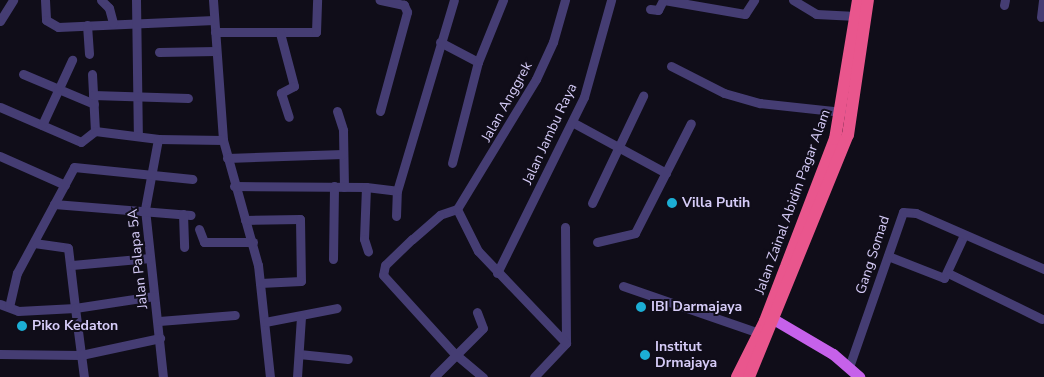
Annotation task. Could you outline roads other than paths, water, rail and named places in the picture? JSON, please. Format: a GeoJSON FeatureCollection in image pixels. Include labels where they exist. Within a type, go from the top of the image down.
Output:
{"type":"FeatureCollection","features":[{"type":"Feature","properties":{"kind":"highway","name":"Jalan Zainal Abidin Pagar Alam"},"geometry":{"type":"LineString","coordinates":[[829,169],[843,112],[858,0]]}},
{"type":"Feature","properties":{"kind":"highway","name":"Jalan Zainal Abidin Pagar Alam"},"geometry":{"type":"LineString","coordinates":[[749,377],[775,320],[793,260],[856,103],[868,0]]}},
{"type":"Feature","properties":{"kind":"highway","name":"Jalan Zainal Abidin Pagar Alam"},"geometry":{"type":"LineString","coordinates":[[737,377],[787,277]]}},
{"type":"Feature","properties":{"kind":"main road"},"geometry":{"type":"LineString","coordinates":[[775,320],[849,367],[859,377]]}},
{"type":"Feature","properties":{"kind":"street"},"geometry":{"type":"LineString","coordinates":[[0,21],[14,0]]}},
{"type":"Feature","properties":{"kind":"street"},"geometry":{"type":"LineString","coordinates":[[45,0],[50,25],[214,20]]}},
{"type":"Feature","properties":{"kind":"street"},"geometry":{"type":"LineString","coordinates":[[101,0],[109,8],[113,23]]}},
{"type":"Feature","properties":{"kind":"street"},"geometry":{"type":"LineString","coordinates":[[136,0],[138,23],[138,136]]}},
{"type":"Feature","properties":{"kind":"street"},"geometry":{"type":"LineString","coordinates":[[213,0],[223,140],[234,186],[253,242],[265,322],[270,377]]}},
{"type":"Feature","properties":{"kind":"street"},"geometry":{"type":"LineString","coordinates":[[215,32],[280,33],[318,31],[317,0]]}},
{"type":"Feature","properties":{"kind":"street"},"geometry":{"type":"LineString","coordinates":[[380,0],[404,5],[407,12],[380,111]]}},
{"type":"Feature","properties":{"kind":"street"},"geometry":{"type":"LineString","coordinates":[[396,216],[397,191],[454,0]]}},
{"type":"Feature","properties":{"kind":"street"},"geometry":{"type":"LineString","coordinates":[[452,163],[478,62],[503,0]]}},
{"type":"Feature","properties":{"kind":"street","name":"Jalan Anggrek"},"geometry":{"type":"LineString","coordinates":[[456,209],[536,79],[554,42],[565,0]]}},
{"type":"Feature","properties":{"kind":"street","name":"Jalan Jambu Raya"},"geometry":{"type":"LineString","coordinates":[[497,273],[572,122],[594,66],[611,0]]}},
{"type":"Feature","properties":{"kind":"street"},"geometry":{"type":"LineString","coordinates":[[650,9],[658,10],[664,0],[737,14],[749,13],[754,0]]}},
{"type":"Feature","properties":{"kind":"street"},"geometry":{"type":"LineString","coordinates":[[793,0],[816,14],[856,16]]}},
{"type":"Feature","properties":{"kind":"street"},"geometry":{"type":"LineString","coordinates":[[1041,17],[1043,0]]}},
{"type":"Feature","properties":{"kind":"street"},"geometry":{"type":"LineString","coordinates":[[87,25],[89,54]]}},
{"type":"Feature","properties":{"kind":"street"},"geometry":{"type":"LineString","coordinates":[[280,33],[294,86],[281,93],[289,118]]}},
{"type":"Feature","properties":{"kind":"street"},"geometry":{"type":"LineString","coordinates":[[440,42],[478,62]]}},
{"type":"Feature","properties":{"kind":"street"},"geometry":{"type":"LineString","coordinates":[[159,52],[216,51]]}},
{"type":"Feature","properties":{"kind":"street"},"geometry":{"type":"LineString","coordinates":[[42,125],[60,90],[72,60]]}},
{"type":"Feature","properties":{"kind":"street"},"geometry":{"type":"LineString","coordinates":[[671,66],[724,93],[760,103],[843,112]]}},
{"type":"Feature","properties":{"kind":"street"},"geometry":{"type":"LineString","coordinates":[[23,74],[60,90],[93,99],[138,95],[188,98]]}},
{"type":"Feature","properties":{"kind":"street"},"geometry":{"type":"LineString","coordinates":[[92,74],[95,131]]}},
{"type":"Feature","properties":{"kind":"street"},"geometry":{"type":"LineString","coordinates":[[592,203],[643,96]]}},
{"type":"Feature","properties":{"kind":"street"},"geometry":{"type":"LineString","coordinates":[[0,107],[81,142],[95,131],[158,139],[223,140]]}},
{"type":"Feature","properties":{"kind":"street"},"geometry":{"type":"LineString","coordinates":[[337,111],[343,154],[344,187]]}},
{"type":"Feature","properties":{"kind":"street"},"geometry":{"type":"LineString","coordinates":[[572,122],[617,149],[666,173]]}},
{"type":"Feature","properties":{"kind":"street"},"geometry":{"type":"LineString","coordinates":[[597,242],[635,233],[691,123]]}},
{"type":"Feature","properties":{"kind":"street","name":"Jalan Palapa 5A"},"geometry":{"type":"LineString","coordinates":[[158,139],[149,177],[145,209],[164,377]]}},
{"type":"Feature","properties":{"kind":"street"},"geometry":{"type":"LineString","coordinates":[[227,158],[343,154]]}},
{"type":"Feature","properties":{"kind":"street"},"geometry":{"type":"LineString","coordinates":[[0,156],[65,185]]}},
{"type":"Feature","properties":{"kind":"street"},"geometry":{"type":"LineString","coordinates":[[9,307],[17,274],[54,204],[77,167],[149,177],[192,179]]}},
{"type":"Feature","properties":{"kind":"street"},"geometry":{"type":"LineString","coordinates":[[234,186],[334,186],[366,187],[397,191]]}},
{"type":"Feature","properties":{"kind":"street"},"geometry":{"type":"LineString","coordinates":[[333,259],[334,186]]}},
{"type":"Feature","properties":{"kind":"street"},"geometry":{"type":"LineString","coordinates":[[366,187],[364,239],[368,251]]}},
{"type":"Feature","properties":{"kind":"street"},"geometry":{"type":"LineString","coordinates":[[54,204],[145,209],[187,215],[184,247]]}},
{"type":"Feature","properties":{"kind":"street"},"geometry":{"type":"LineString","coordinates":[[483,377],[454,353],[382,269],[440,215],[456,209],[478,251],[566,344]]}},
{"type":"Feature","properties":{"kind":"street","name":"Gang Somad"},"geometry":{"type":"LineString","coordinates":[[849,367],[888,256],[896,224],[906,211],[1044,269]]}},
{"type":"Feature","properties":{"kind":"street"},"geometry":{"type":"LineString","coordinates":[[245,220],[300,219],[300,281],[260,283]]}},
{"type":"Feature","properties":{"kind":"street"},"geometry":{"type":"LineString","coordinates":[[534,377],[566,344],[566,227]]}},
{"type":"Feature","properties":{"kind":"street"},"geometry":{"type":"LineString","coordinates":[[199,229],[204,242],[253,242]]}},
{"type":"Feature","properties":{"kind":"street"},"geometry":{"type":"LineString","coordinates":[[888,256],[940,279],[950,274],[964,235]]}},
{"type":"Feature","properties":{"kind":"street"},"geometry":{"type":"LineString","coordinates":[[34,243],[66,245],[72,265],[75,308],[84,377]]}},
{"type":"Feature","properties":{"kind":"street"},"geometry":{"type":"LineString","coordinates":[[72,265],[150,258]]}},
{"type":"Feature","properties":{"kind":"street"},"geometry":{"type":"LineString","coordinates":[[950,274],[1042,319]]}},
{"type":"Feature","properties":{"kind":"street"},"geometry":{"type":"LineString","coordinates":[[623,286],[760,333]]}},
{"type":"Feature","properties":{"kind":"street"},"geometry":{"type":"LineString","coordinates":[[0,304],[28,311],[75,308],[154,296]]}},
{"type":"Feature","properties":{"kind":"street"},"geometry":{"type":"LineString","coordinates":[[265,322],[337,308]]}},
{"type":"Feature","properties":{"kind":"street"},"geometry":{"type":"LineString","coordinates":[[434,377],[454,353],[483,328],[477,312]]}},
{"type":"Feature","properties":{"kind":"street"},"geometry":{"type":"LineString","coordinates":[[159,321],[235,316]]}},
{"type":"Feature","properties":{"kind":"street"},"geometry":{"type":"LineString","coordinates":[[297,377],[301,316]]}},
{"type":"Feature","properties":{"kind":"street"},"geometry":{"type":"LineString","coordinates":[[0,354],[81,354],[160,338]]}},
{"type":"Feature","properties":{"kind":"street"},"geometry":{"type":"LineString","coordinates":[[299,354],[348,359]]}},
{"type":"Feature","properties":{"kind":"place","name":"Villa Putih"},"geometry":{"type":"Point","coordinates":[672,203]}},
{"type":"Feature","properties":{"kind":"place","name":"IBI Darmajaya"},"geometry":{"type":"Point","coordinates":[641,307]}},
{"type":"Feature","properties":{"kind":"place","name":"Piko Kedaton"},"geometry":{"type":"Point","coordinates":[22,326]}},
{"type":"Feature","properties":{"kind":"place","name":"Institut Drmajaya"},"geometry":{"type":"Point","coordinates":[645,355]}}]}
